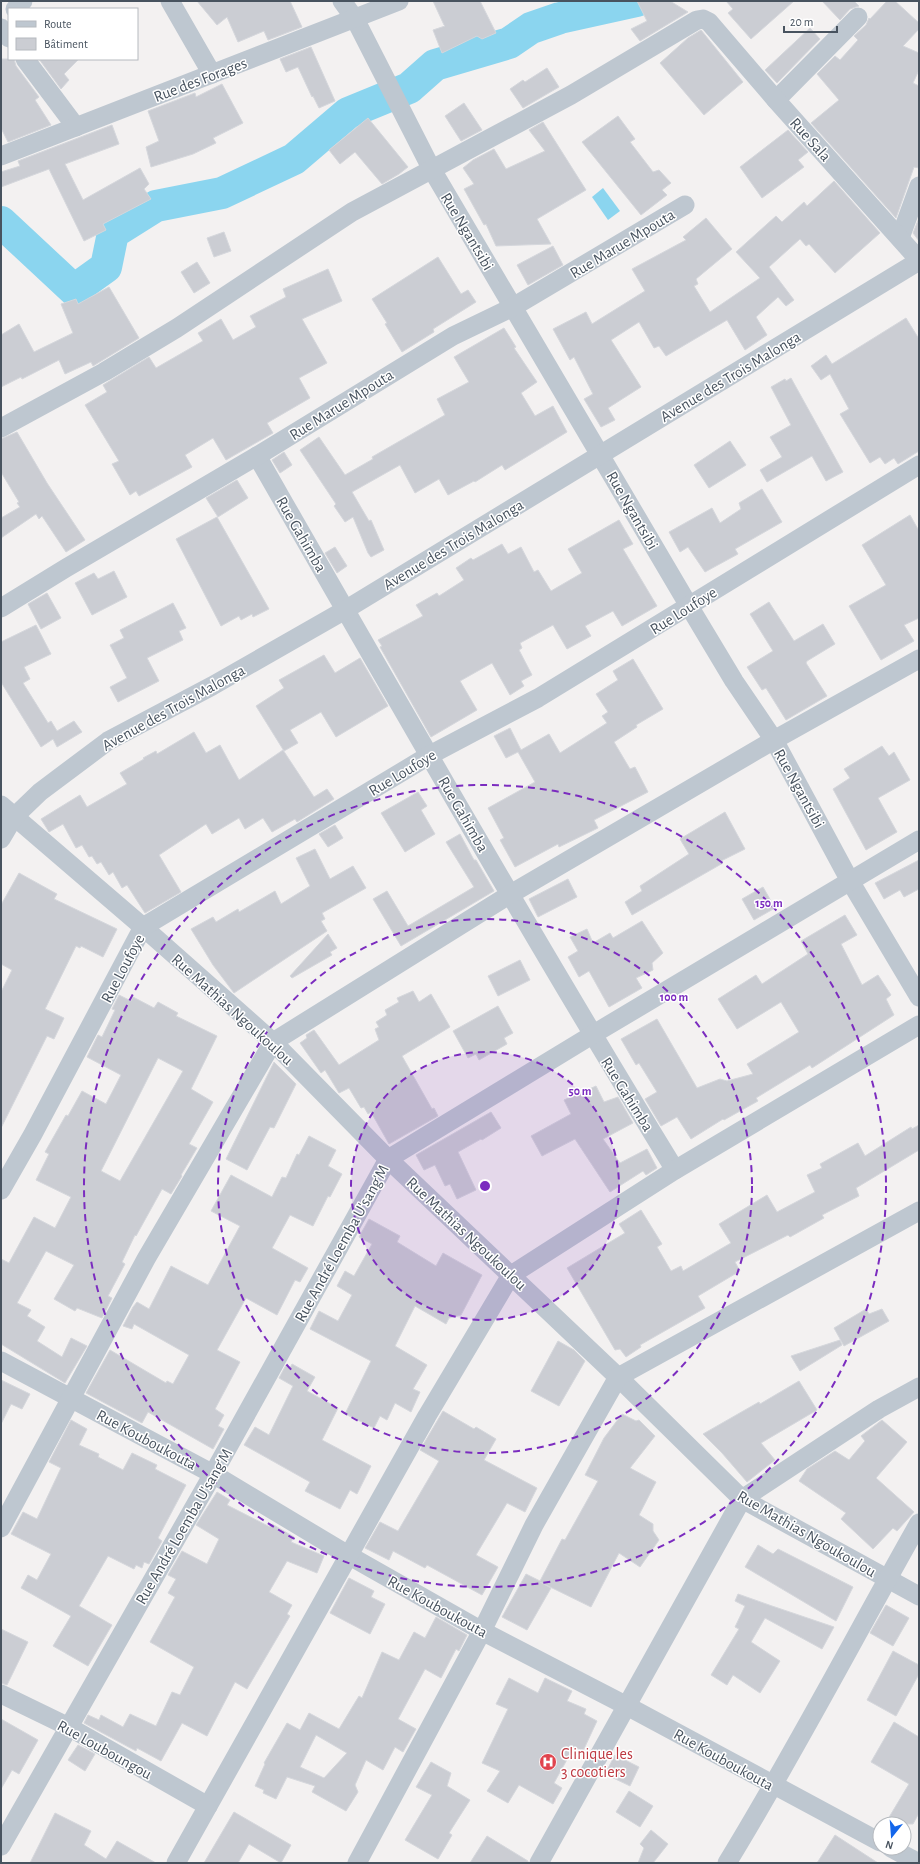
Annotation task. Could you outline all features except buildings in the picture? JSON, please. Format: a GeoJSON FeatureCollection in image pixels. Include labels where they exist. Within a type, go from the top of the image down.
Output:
{"type":"FeatureCollection","features":[{"type":"Feature","properties":{"kind":"street"},"geometry":{"type":"LineString","coordinates":[[170,1],[212,74]]}},
{"type":"Feature","properties":{"kind":"street","name":"Rue Ngantsibi"},"geometry":{"type":"LineString","coordinates":[[342,1],[355,19],[431,168],[601,454],[689,606],[734,681],[774,740],[850,881],[919,997]]}},
{"type":"Feature","properties":{"kind":"street","name":"Rue des Forages"},"geometry":{"type":"LineString","coordinates":[[1,156],[399,1]]}},
{"type":"Feature","properties":{"kind":"street"},"geometry":{"type":"LineString","coordinates":[[776,100],[858,17]]}},
{"type":"Feature","properties":{"kind":"street","name":"Rue Sala"},"geometry":{"type":"LineString","coordinates":[[431,168],[571,95],[697,20],[703,19],[709,22],[776,100],[919,260]]}},
{"type":"Feature","properties":{"kind":"street"},"geometry":{"type":"LineString","coordinates":[[1,28],[8,37]]}},
{"type":"Feature","properties":{"kind":"street"},"geometry":{"type":"LineString","coordinates":[[26,60],[76,127]]}},
{"type":"Feature","properties":{"kind":"street"},"geometry":{"type":"LineString","coordinates":[[1,428],[104,372],[177,328],[352,212],[431,168]]}},
{"type":"Feature","properties":{"kind":"street"},"geometry":{"type":"LineString","coordinates":[[900,238],[919,186]]}},
{"type":"Feature","properties":{"kind":"street","name":"Rue Marue Mpouta"},"geometry":{"type":"LineString","coordinates":[[1,608],[66,568],[257,456],[453,336],[513,307],[684,205]]}},
{"type":"Feature","properties":{"kind":"street","name":"Avenue des Trois Malonga"},"geometry":{"type":"LineString","coordinates":[[1,839],[7,811],[40,792],[108,741],[212,686],[345,610],[919,260]]}},
{"type":"Feature","properties":{"kind":"street","name":"Rue Gahimba"},"geometry":{"type":"LineString","coordinates":[[257,456],[509,895],[592,1035],[675,1170]]}},
{"type":"Feature","properties":{"kind":"street","name":"Rue Loufoye"},"geometry":{"type":"LineString","coordinates":[[1,1190],[33,1134],[143,927],[430,755],[538,698],[919,465]]}},
{"type":"Feature","properties":{"kind":"street"},"geometry":{"type":"LineString","coordinates":[[1,1528],[146,1259],[273,1042],[509,895],[774,740],[919,658]]}},
{"type":"Feature","properties":{"kind":"street","name":"Rue Mathias Ngoukoulou"},"geometry":{"type":"LineString","coordinates":[[7,811],[143,927],[273,1042],[388,1159],[618,1377],[742,1500],[919,1596]]}},
{"type":"Feature","properties":{"kind":"street","name":"Rue André Loemba U'sang'M"},"geometry":{"type":"LineString","coordinates":[[1,1846],[213,1474],[388,1159],[592,1035],[919,840]]}},
{"type":"Feature","properties":{"kind":"street"},"geometry":{"type":"LineString","coordinates":[[176,1863],[426,1416],[511,1275],[675,1170],[919,1025]]}},
{"type":"Feature","properties":{"kind":"street"},"geometry":{"type":"LineString","coordinates":[[357,1863],[482,1631],[534,1525],[618,1377],[919,1211]]}},
{"type":"Feature","properties":{"kind":"street","name":"Rue Kouboukouta"},"geometry":{"type":"LineString","coordinates":[[1,1361],[71,1400],[213,1474],[348,1555],[482,1631],[627,1706],[872,1838]]}},
{"type":"Feature","properties":{"kind":"street"},"geometry":{"type":"LineString","coordinates":[[539,1863],[742,1500],[880,1409],[919,1387]]}},
{"type":"Feature","properties":{"kind":"street"},"geometry":{"type":"LineString","coordinates":[[727,1863],[774,1786],[824,1692],[919,1523]]}},
{"type":"Feature","properties":{"kind":"street","name":"Rue Louboungou"},"geometry":{"type":"LineString","coordinates":[[1,1694],[68,1727],[208,1806]]}},
{"type":"Feature","properties":{"kind":"street"},"geometry":{"type":"LineString","coordinates":[[905,1856],[919,1863]]}},
{"type":"Feature","properties":{"kind":"water"},"geometry":{"type":"Polygon","coordinates":[[[603,188],[620,211],[608,220],[592,197],[603,188]]]}},
{"type":"Feature","properties":{"kind":"waterway"},"geometry":{"type":"LineString","coordinates":[[1,222],[74,290],[106,267],[113,233],[156,206],[222,193],[294,159],[348,113],[409,88],[435,65],[509,43],[531,28],[560,18],[637,1]]}},
{"type":"Feature","properties":{"kind":"place","name":"Clinique les 3 cocotiers"},"geometry":{"type":"Point","coordinates":[548,1762]}}]}
